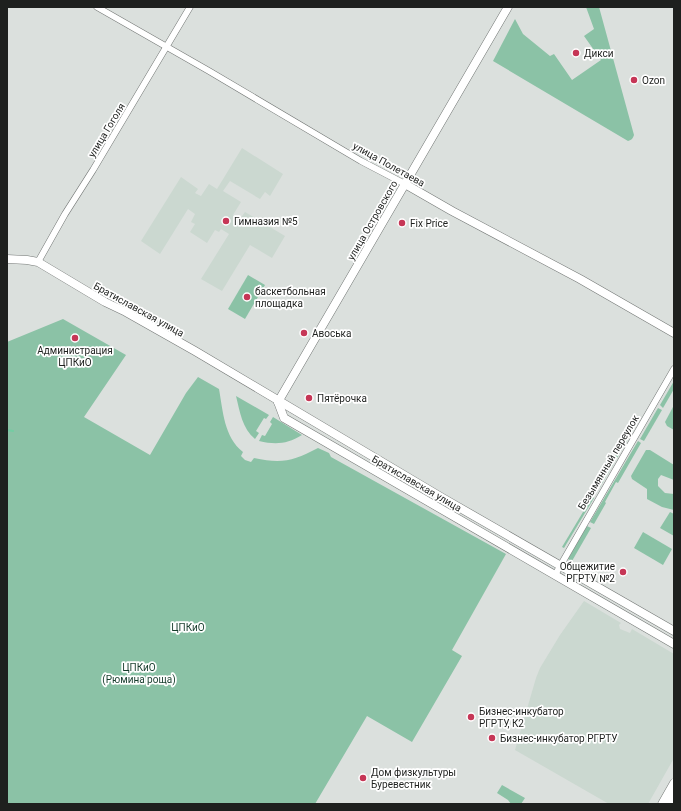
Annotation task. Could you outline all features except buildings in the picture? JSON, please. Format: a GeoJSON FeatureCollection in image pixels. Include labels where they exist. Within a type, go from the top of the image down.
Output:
{"type":"FeatureCollection","features":[{"type":"Feature","properties":{"kind":"street","name":"улица Полетаева"},"geometry":{"type":"LineString","coordinates":[[97,7],[361,161],[452,211],[580,278],[674,333]]}},
{"type":"Feature","properties":{"kind":"street","name":"улица Гоголя"},"geometry":{"type":"LineString","coordinates":[[38,262],[65,214],[93,170],[190,7]]}},
{"type":"Feature","properties":{"kind":"street","name":"улица Островского"},"geometry":{"type":"LineString","coordinates":[[278,402],[508,7]]}},
{"type":"Feature","properties":{"kind":"street","name":"Братиславская улица"},"geometry":{"type":"LineString","coordinates":[[7,259],[38,262],[99,299],[126,312],[194,351],[278,402],[674,631]]}},
{"type":"Feature","properties":{"kind":"street","name":"Безымянный переулок"},"geometry":{"type":"LineString","coordinates":[[559,565],[674,369]]}},
{"type":"Feature","properties":{"kind":"street","name":"Братиславская улица"},"geometry":{"type":"LineString","coordinates":[[278,402],[284,418],[674,644]]}},
{"type":"Feature","properties":{"kind":"street"},"geometry":{"type":"LineString","coordinates":[[555,575],[559,565]]}},
{"type":"Feature","properties":{"kind":"street"},"geometry":{"type":"LineString","coordinates":[[662,804],[674,783]]}},
{"type":"Feature","properties":{"kind":"street"},"geometry":{"type":"LineString","coordinates":[[669,804],[674,796]]}},
{"type":"Feature","properties":{"kind":"shaded area","name":"Гимназия №5"},"geometry":{"type":"Polygon","coordinates":[[[242,148],[283,174],[270,196],[265,192],[260,199],[230,181],[223,191],[241,202],[233,215],[240,219],[245,212],[285,236],[272,258],[250,245],[222,291],[201,279],[229,234],[221,229],[219,232],[215,230],[207,243],[190,232],[195,224],[191,222],[195,214],[188,209],[160,254],[141,241],[181,177],[198,189],[195,193],[201,196],[209,184],[217,189],[242,148]]]}},
{"type":"Feature","properties":{"kind":"shaded area"},"geometry":{"type":"Polygon","coordinates":[[[584,601],[621,623],[619,625],[620,629],[630,633],[632,629],[674,654],[674,758],[648,804],[609,804],[515,750],[540,668],[560,635],[584,601]]]}},
{"type":"Feature","properties":{"kind":"green space"},"geometry":{"type":"Polygon","coordinates":[[[586,7],[599,7],[634,135],[629,141],[493,61],[515,19],[523,34],[550,56],[554,54],[572,80],[601,60],[584,36],[594,29],[586,7]]]}},
{"type":"Feature","properties":{"kind":"green space","name":"баскетбольная площадка"},"geometry":{"type":"Polygon","coordinates":[[[248,275],[265,285],[245,319],[228,309],[248,275]]]}},
{"type":"Feature","properties":{"kind":"green space","name":"ЦПКиО"},"geometry":{"type":"Polygon","coordinates":[[[63,319],[126,355],[84,417],[150,455],[186,393],[198,377],[219,389],[225,423],[232,439],[243,452],[241,456],[245,460],[251,462],[254,458],[272,461],[287,460],[301,456],[318,448],[329,453],[331,457],[506,554],[452,650],[462,656],[412,742],[367,716],[315,804],[7,804],[7,342],[63,319]]]}},
{"type":"Feature","properties":{"kind":"green space"},"geometry":{"type":"Polygon","coordinates":[[[674,381],[674,389],[663,408],[660,405],[674,381]]]}},
{"type":"Feature","properties":{"kind":"green space"},"geometry":{"type":"Polygon","coordinates":[[[236,396],[269,415],[266,419],[264,418],[256,431],[259,433],[255,439],[244,425],[236,396]]]}},
{"type":"Feature","properties":{"kind":"green space"},"geometry":{"type":"Polygon","coordinates":[[[674,405],[674,430],[667,426],[665,422],[674,405]]]}},
{"type":"Feature","properties":{"kind":"green space"},"geometry":{"type":"Polygon","coordinates":[[[658,408],[662,410],[644,441],[640,439],[658,408]]]}},
{"type":"Feature","properties":{"kind":"green space"},"geometry":{"type":"Polygon","coordinates":[[[273,417],[302,435],[281,443],[259,441],[262,435],[265,436],[272,424],[270,422],[273,417]]]}},
{"type":"Feature","properties":{"kind":"green space"},"geometry":{"type":"Polygon","coordinates":[[[634,424],[636,425],[600,487],[598,486],[634,424]]]}},
{"type":"Feature","properties":{"kind":"green space"},"geometry":{"type":"Polygon","coordinates":[[[638,441],[641,443],[618,483],[616,482],[594,524],[590,522],[638,441]]]}},
{"type":"Feature","properties":{"kind":"green space"},"geometry":{"type":"Polygon","coordinates":[[[646,450],[650,450],[674,465],[674,480],[661,475],[658,479],[658,486],[665,493],[674,494],[674,510],[662,507],[647,499],[647,489],[632,479],[631,476],[646,450]]]}},
{"type":"Feature","properties":{"kind":"green space"},"geometry":{"type":"Polygon","coordinates":[[[592,497],[594,498],[564,548],[562,547],[592,497]]]}},
{"type":"Feature","properties":{"kind":"green space"},"geometry":{"type":"Polygon","coordinates":[[[670,512],[674,514],[674,536],[660,528],[670,512]]]}},
{"type":"Feature","properties":{"kind":"green space"},"geometry":{"type":"Polygon","coordinates":[[[587,526],[591,528],[572,561],[568,559],[587,526]]]}},
{"type":"Feature","properties":{"kind":"green space"},"geometry":{"type":"Polygon","coordinates":[[[643,532],[672,549],[663,565],[634,548],[643,532]]]}},
{"type":"Feature","properties":{"kind":"green space"},"geometry":{"type":"Polygon","coordinates":[[[502,785],[525,798],[521,804],[511,804],[508,800],[497,793],[502,785]]]}},
{"type":"Feature","properties":{"kind":"waterway"},"geometry":{"type":"LineString","coordinates":[[7,430],[13,431]]}},
{"type":"Feature","properties":{"kind":"place","name":"Дикси"},"geometry":{"type":"Point","coordinates":[576,53]}},
{"type":"Feature","properties":{"kind":"place","name":"Ozon"},"geometry":{"type":"Point","coordinates":[634,80]}},
{"type":"Feature","properties":{"kind":"place","name":"Гимназия №5"},"geometry":{"type":"Point","coordinates":[226,221]}},
{"type":"Feature","properties":{"kind":"place","name":"Fix Price"},"geometry":{"type":"Point","coordinates":[402,223]}},
{"type":"Feature","properties":{"kind":"place","name":"баскетбольная площадка"},"geometry":{"type":"Point","coordinates":[247,297]}},
{"type":"Feature","properties":{"kind":"place","name":"Авоська"},"geometry":{"type":"Point","coordinates":[304,333]}},
{"type":"Feature","properties":{"kind":"place","name":"Администрация ЦПКиО"},"geometry":{"type":"Point","coordinates":[75,338]}},
{"type":"Feature","properties":{"kind":"place","name":"Пятёрочка"},"geometry":{"type":"Point","coordinates":[309,398]}},
{"type":"Feature","properties":{"kind":"place","name":"Общежитие РГРТУ №2"},"geometry":{"type":"Point","coordinates":[623,572]}},
{"type":"Feature","properties":{"kind":"place","name":"Бизнес-инкубатор РГРТУ, К2"},"geometry":{"type":"Point","coordinates":[471,717]}},
{"type":"Feature","properties":{"kind":"place","name":"Бизнес-инкубатор РГРТУ"},"geometry":{"type":"Point","coordinates":[492,738]}},
{"type":"Feature","properties":{"kind":"place","name":"Дом физкультуры Буревестник"},"geometry":{"type":"Point","coordinates":[363,778]}},
{"type":"Feature","properties":{"kind":"park label","name":"ЦПКиО (Рюмина роща)"},"geometry":{"type":"Point","coordinates":[139,672]}}]}
